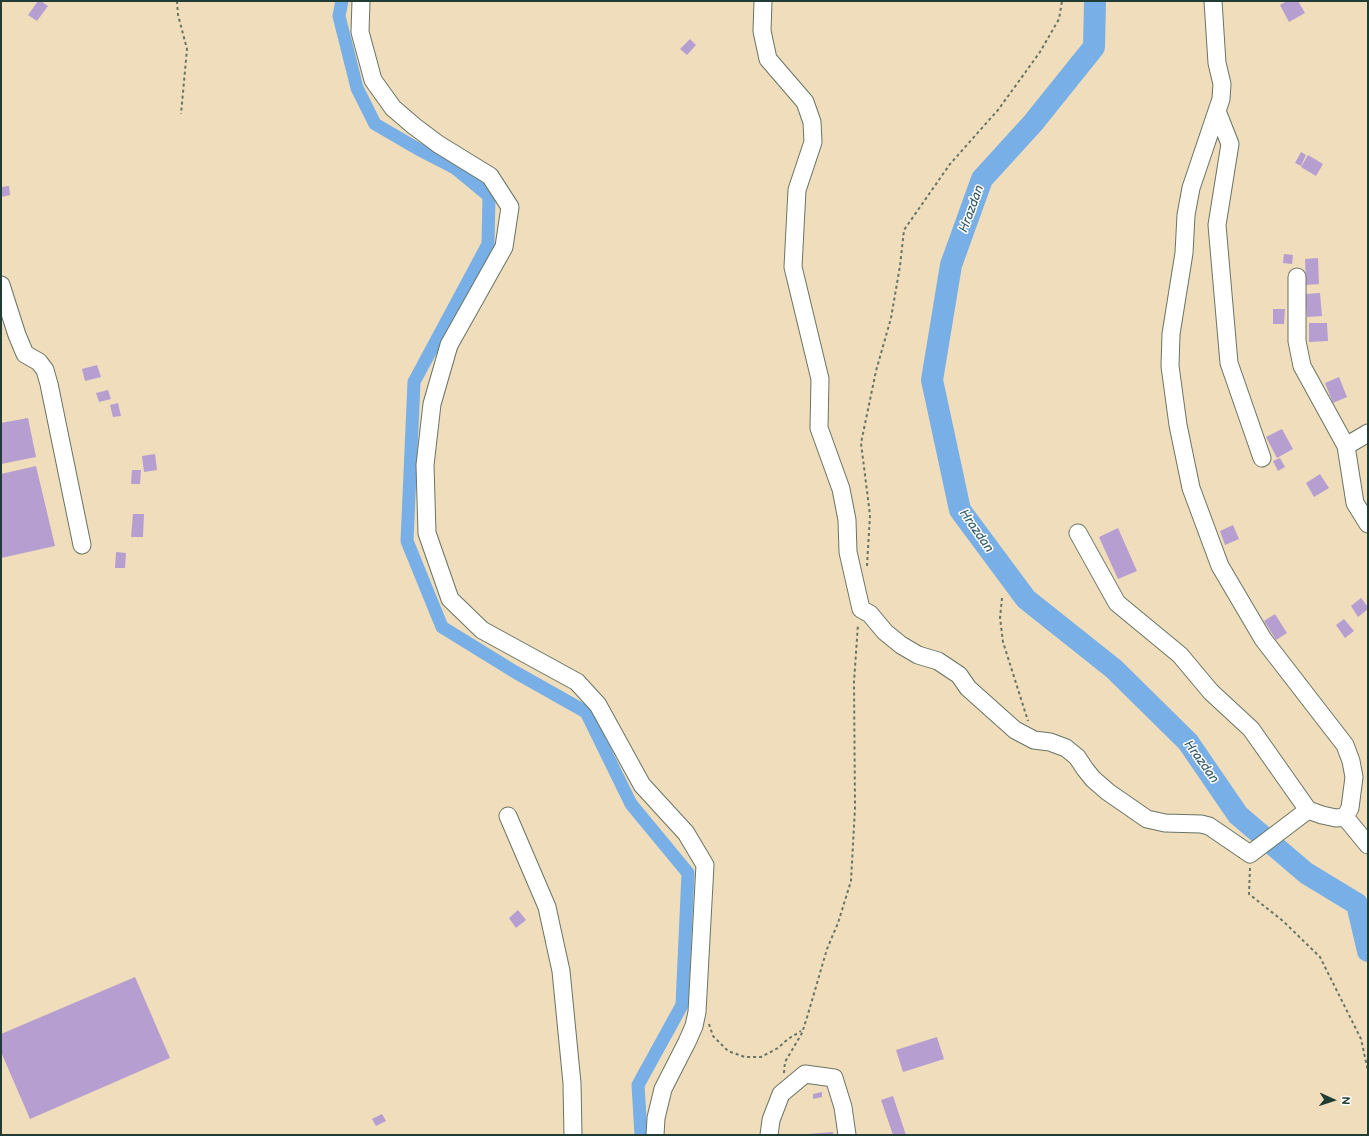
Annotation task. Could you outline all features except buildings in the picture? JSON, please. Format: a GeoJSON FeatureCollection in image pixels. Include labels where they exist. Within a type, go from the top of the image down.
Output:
{"type":"FeatureCollection","features":[{"type":"Feature","properties":{"kind":"street"},"geometry":{"type":"LineString","coordinates":[[361,1],[360,32],[373,80],[393,108],[438,144],[490,176],[510,206],[504,247],[449,345],[432,404],[426,465],[427,533],[450,599],[482,630],[577,682],[598,705],[642,785],[686,833],[705,865],[697,1012],[688,1042],[663,1089],[656,1118],[655,1135]]}},
{"type":"Feature","properties":{"kind":"street"},"geometry":{"type":"LineString","coordinates":[[763,1],[762,31],[768,59],[805,102],[812,122],[813,142],[796,190],[793,267],[820,379],[819,428],[841,489],[847,520],[848,552],[861,609],[870,614],[885,632],[901,645],[918,655],[938,661],[959,675],[968,688],[1015,730],[1034,740],[1050,742],[1066,748],[1077,757],[1093,779],[1108,792],[1148,819],[1165,823],[1201,824],[1209,826],[1250,854],[1308,810]]}},
{"type":"Feature","properties":{"kind":"street"},"geometry":{"type":"LineString","coordinates":[[1213,1],[1217,63],[1222,84],[1221,99],[1191,188],[1186,215],[1184,253],[1171,334],[1170,366],[1178,425],[1191,488],[1220,566],[1264,639],[1345,745],[1351,761],[1354,777],[1350,808],[1345,817]]}},
{"type":"Feature","properties":{"kind":"street"},"geometry":{"type":"LineString","coordinates":[[1217,111],[1230,144],[1217,224],[1229,363],[1262,458]]}},
{"type":"Feature","properties":{"kind":"street"},"geometry":{"type":"LineString","coordinates":[[1297,276],[1297,341],[1302,366],[1346,446],[1355,503],[1368,524]]}},
{"type":"Feature","properties":{"kind":"street"},"geometry":{"type":"LineString","coordinates":[[1,286],[17,335],[25,354],[39,362],[45,370],[82,545]]}},
{"type":"Feature","properties":{"kind":"street"},"geometry":{"type":"LineString","coordinates":[[1346,446],[1368,433]]}},
{"type":"Feature","properties":{"kind":"street"},"geometry":{"type":"LineString","coordinates":[[1078,533],[1117,603],[1180,655],[1211,692],[1250,729],[1308,810],[1329,817],[1345,817]]}},
{"type":"Feature","properties":{"kind":"street"},"geometry":{"type":"LineString","coordinates":[[508,816],[547,907],[561,971],[572,1083],[573,1135]]}},
{"type":"Feature","properties":{"kind":"street"},"geometry":{"type":"LineString","coordinates":[[1345,817],[1368,845]]}},
{"type":"Feature","properties":{"kind":"street"},"geometry":{"type":"LineString","coordinates":[[769,1135],[771,1120],[781,1094],[805,1074],[834,1078],[843,1107],[847,1135]]}},
{"type":"Feature","properties":{"kind":"path"},"geometry":{"type":"LineString","coordinates":[[177,1],[178,15],[187,49],[181,114]]}},
{"type":"Feature","properties":{"kind":"path"},"geometry":{"type":"LineString","coordinates":[[867,568],[870,515],[861,443],[876,371],[891,318],[900,266],[904,230],[950,164],[998,110],[1040,52],[1059,19],[1062,1]]}},
{"type":"Feature","properties":{"kind":"path"},"geometry":{"type":"LineString","coordinates":[[1002,598],[1000,618],[1003,642],[1034,740]]}},
{"type":"Feature","properties":{"kind":"path"},"geometry":{"type":"LineString","coordinates":[[781,1094],[785,1062],[802,1030],[808,1014],[827,949],[838,924],[851,881],[855,808],[854,682],[857,627],[861,609]]}},
{"type":"Feature","properties":{"kind":"path"},"geometry":{"type":"LineString","coordinates":[[1250,854],[1249,894],[1283,921],[1320,957],[1361,1039],[1368,1071]]}},
{"type":"Feature","properties":{"kind":"path"},"geometry":{"type":"LineString","coordinates":[[708,1021],[714,1036],[728,1051],[745,1057],[761,1057],[778,1048],[802,1030]]}},
{"type":"Feature","properties":{"kind":"waterway"},"geometry":{"type":"LineString","coordinates":[[342,1],[339,16],[357,88],[375,124],[455,168],[489,196],[488,244],[414,382],[407,541],[442,627],[515,672],[586,712],[631,804],[688,873],[682,1005],[638,1085],[641,1135]]}},
{"type":"Feature","properties":{"kind":"waterway","name":"Hrazdan"},"geometry":{"type":"LineString","coordinates":[[1095,1],[1094,47],[1033,123],[982,179],[951,265],[932,380],[960,510],[1026,599],[1114,669],[1188,742],[1238,815],[1306,873],[1357,904],[1368,951]]}}]}
